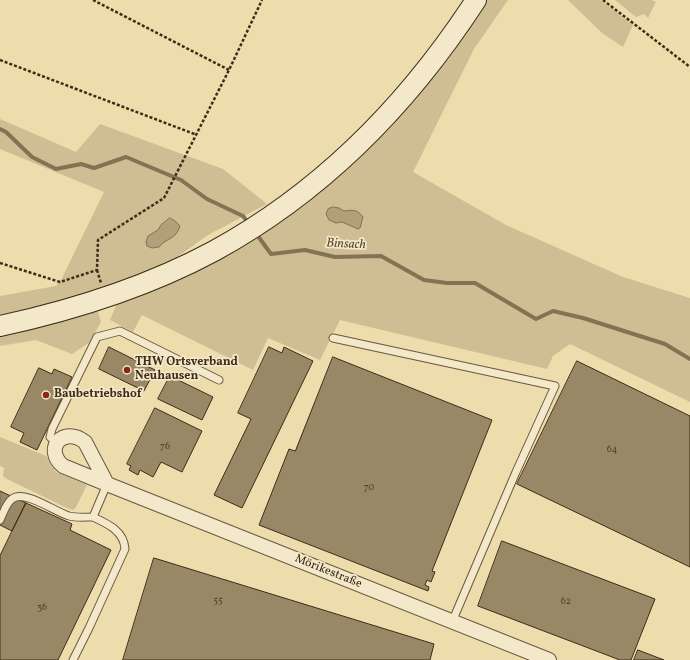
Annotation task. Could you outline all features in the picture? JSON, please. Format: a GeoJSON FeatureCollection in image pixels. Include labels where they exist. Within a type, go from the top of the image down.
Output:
{"type":"FeatureCollection","features":[{"type":"Feature","properties":{"kind":"main road"},"geometry":{"type":"LineString","coordinates":[[0,326],[62,312],[111,296],[179,268],[213,251],[269,217],[312,186],[346,156],[379,123],[425,70],[476,0]]}},
{"type":"Feature","properties":{"kind":"street"},"geometry":{"type":"LineString","coordinates":[[57,443],[61,438],[66,436],[80,438],[85,442],[107,484]]}},
{"type":"Feature","properties":{"kind":"street","name":"Mörikestraße"},"geometry":{"type":"LineString","coordinates":[[57,443],[54,450],[55,456],[58,462],[63,466],[549,660]]}},
{"type":"Feature","properties":{"kind":"lane"},"geometry":{"type":"LineString","coordinates":[[57,443],[50,437],[52,429],[97,337],[120,330],[219,380]]}},
{"type":"Feature","properties":{"kind":"lane"},"geometry":{"type":"LineString","coordinates":[[333,338],[555,386],[516,472],[452,622]]}},
{"type":"Feature","properties":{"kind":"lane"},"geometry":{"type":"LineString","coordinates":[[93,517],[107,484]]}},
{"type":"Feature","properties":{"kind":"lane"},"geometry":{"type":"LineString","coordinates":[[0,520],[10,501],[16,496],[20,496],[32,499],[69,516],[83,518],[93,517],[113,527],[119,532],[125,549],[73,660]]}},
{"type":"Feature","properties":{"kind":"path"},"geometry":{"type":"LineString","coordinates":[[93,0],[229,70]]}},
{"type":"Feature","properties":{"kind":"path"},"geometry":{"type":"LineString","coordinates":[[0,262],[60,282],[97,270],[98,240],[164,198],[174,181],[229,70],[262,0]]}},
{"type":"Feature","properties":{"kind":"path"},"geometry":{"type":"LineString","coordinates":[[603,0],[690,68]]}},
{"type":"Feature","properties":{"kind":"path"},"geometry":{"type":"LineString","coordinates":[[0,60],[197,134]]}},
{"type":"Feature","properties":{"kind":"shaded area"},"geometry":{"type":"Polygon","coordinates":[[[485,0],[508,0],[474,49],[413,172],[506,225],[623,277],[690,298],[690,402],[570,344],[553,356],[547,369],[340,320],[320,360],[268,338],[253,370],[142,315],[133,332],[110,320],[118,301],[280,218],[485,0]]]}},
{"type":"Feature","properties":{"kind":"shaded area"},"geometry":{"type":"Polygon","coordinates":[[[568,0],[601,0],[633,25],[623,47],[602,33],[568,0]]]}},
{"type":"Feature","properties":{"kind":"shaded area"},"geometry":{"type":"Polygon","coordinates":[[[615,0],[652,0],[656,2],[648,18],[644,14],[636,17],[615,0]]]}},
{"type":"Feature","properties":{"kind":"shaded area"},"geometry":{"type":"Polygon","coordinates":[[[0,119],[76,152],[100,124],[223,169],[267,204],[208,235],[173,260],[113,285],[91,293],[0,315],[0,296],[56,286],[62,278],[104,192],[0,149],[0,119]]]}},
{"type":"Feature","properties":{"kind":"shaded area"},"geometry":{"type":"Polygon","coordinates":[[[333,207],[344,211],[357,211],[363,217],[360,228],[358,229],[342,222],[336,223],[329,220],[326,214],[328,209],[333,207]]]}},
{"type":"Feature","properties":{"kind":"shaded area"},"geometry":{"type":"Polygon","coordinates":[[[170,218],[180,226],[176,234],[159,247],[152,248],[147,246],[146,242],[148,236],[158,230],[161,225],[170,218]]]}},
{"type":"Feature","properties":{"kind":"shaded area"},"geometry":{"type":"Polygon","coordinates":[[[97,308],[101,322],[90,342],[72,354],[36,340],[0,346],[0,330],[97,308]]]}},
{"type":"Feature","properties":{"kind":"shaded area"},"geometry":{"type":"Polygon","coordinates":[[[0,437],[46,456],[56,472],[87,485],[76,507],[73,510],[69,509],[3,476],[4,468],[0,466],[0,437]]]}},
{"type":"Feature","properties":{"kind":"building","name":"THW Ortsverband Neuhausen"},"geometry":{"type":"Polygon","coordinates":[[[109,347],[155,370],[144,391],[99,369],[109,347]]]}},
{"type":"Feature","properties":{"kind":"building"},"geometry":{"type":"Polygon","coordinates":[[[269,347],[282,353],[284,347],[313,361],[242,508],[214,495],[251,419],[238,413],[269,347]]]}},
{"type":"Feature","properties":{"kind":"building"},"geometry":{"type":"Polygon","coordinates":[[[333,357],[492,420],[432,571],[435,572],[431,582],[427,580],[425,585],[429,587],[428,591],[259,525],[289,449],[295,451],[333,357]]]}},
{"type":"Feature","properties":{"kind":"building"},"geometry":{"type":"Polygon","coordinates":[[[577,361],[690,416],[690,567],[517,484],[577,361]]]}},
{"type":"Feature","properties":{"kind":"building"},"geometry":{"type":"Polygon","coordinates":[[[39,368],[52,374],[54,369],[72,377],[37,450],[20,442],[24,433],[11,427],[39,368]]]}},
{"type":"Feature","properties":{"kind":"building"},"geometry":{"type":"Polygon","coordinates":[[[170,376],[213,397],[202,420],[158,399],[170,376]]]}},
{"type":"Feature","properties":{"kind":"building"},"geometry":{"type":"Polygon","coordinates":[[[155,408],[202,431],[182,472],[161,462],[153,477],[140,470],[138,475],[129,470],[131,466],[127,464],[155,408]]]}},
{"type":"Feature","properties":{"kind":"building"},"geometry":{"type":"Polygon","coordinates":[[[0,491],[26,503],[12,531],[0,525],[0,491]]]}},
{"type":"Feature","properties":{"kind":"building"},"geometry":{"type":"Polygon","coordinates":[[[26,503],[72,524],[70,530],[111,550],[58,660],[0,660],[0,556],[26,503]]]}},
{"type":"Feature","properties":{"kind":"building"},"geometry":{"type":"Polygon","coordinates":[[[502,541],[655,599],[631,660],[620,660],[478,606],[502,541]]]}},
{"type":"Feature","properties":{"kind":"building"},"geometry":{"type":"Polygon","coordinates":[[[154,558],[434,644],[430,660],[123,660],[154,558]]]}},
{"type":"Feature","properties":{"kind":"building"},"geometry":{"type":"Polygon","coordinates":[[[638,650],[664,660],[634,660],[638,650]]]}},
{"type":"Feature","properties":{"kind":"waterway","name":"Binsach"},"geometry":{"type":"LineString","coordinates":[[0,129],[6,132],[32,157],[56,169],[81,164],[94,168],[126,157],[181,180],[207,199],[243,216],[249,224]]}},
{"type":"Feature","properties":{"kind":"waterway","name":"Binsach"},"geometry":{"type":"LineString","coordinates":[[255,232],[271,254],[305,250],[335,257],[381,256],[424,280],[447,283],[475,283],[536,319],[553,311],[583,318],[665,344],[690,359]]}},
{"type":"Feature","properties":{"kind":"place","name":"THW Ortsverband Neuhausen"},"geometry":{"type":"Point","coordinates":[127,370]}},
{"type":"Feature","properties":{"kind":"place","name":"Baubetriebshof"},"geometry":{"type":"Point","coordinates":[46,395]}}]}
